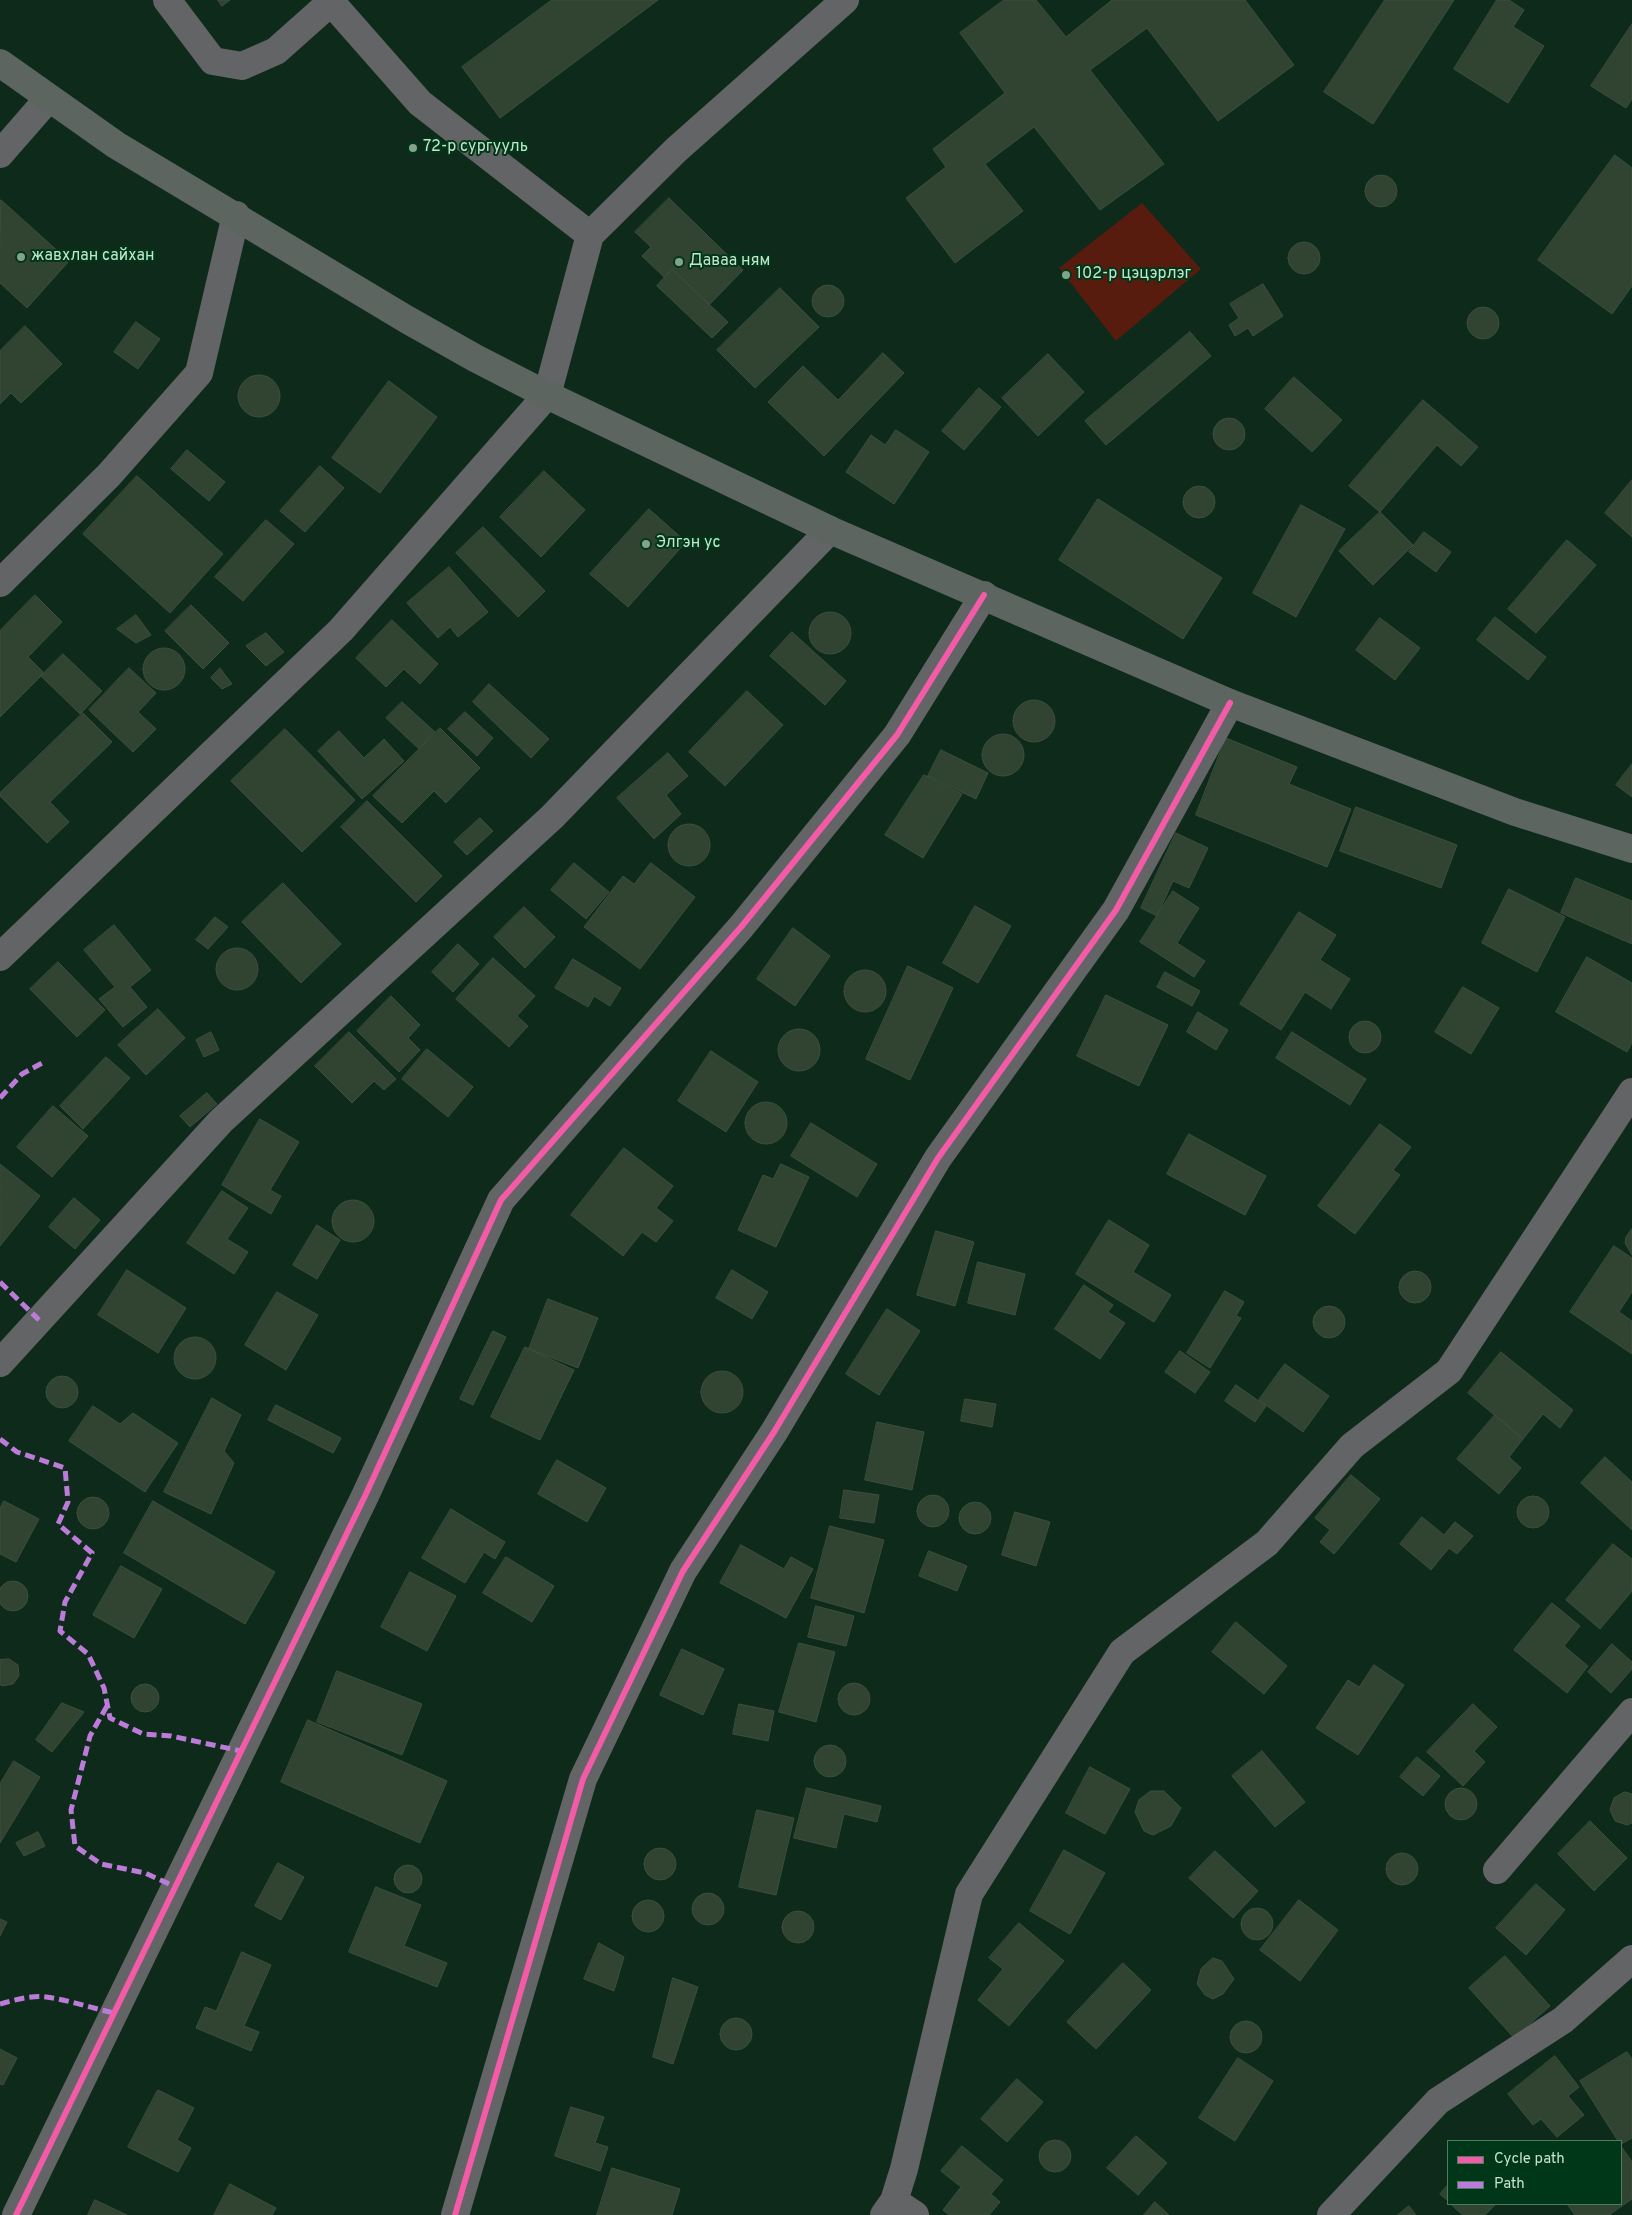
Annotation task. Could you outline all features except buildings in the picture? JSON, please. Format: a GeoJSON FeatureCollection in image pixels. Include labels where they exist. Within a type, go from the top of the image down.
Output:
{"type":"FeatureCollection","features":[{"type":"Feature","properties":{"kind":"main road"},"geometry":{"type":"LineString","coordinates":[[0,64],[48,99],[116,144],[423,329],[547,395],[830,530],[984,595],[1230,704],[1488,802],[1632,849]]}},
{"type":"Feature","properties":{"kind":"street"},"geometry":{"type":"LineString","coordinates":[[167,0],[213,61],[242,66],[276,50],[332,1],[420,103],[590,235]]}},
{"type":"Feature","properties":{"kind":"street"},"geometry":{"type":"LineString","coordinates":[[0,957],[341,630],[547,395],[590,235],[676,150],[845,0]]}},
{"type":"Feature","properties":{"kind":"street"},"geometry":{"type":"LineString","coordinates":[[0,154],[48,99]]}},
{"type":"Feature","properties":{"kind":"street"},"geometry":{"type":"LineString","coordinates":[[0,584],[109,474],[198,373],[236,216]]}},
{"type":"Feature","properties":{"kind":"street"},"geometry":{"type":"LineString","coordinates":[[0,1363],[221,1122],[552,816],[830,530]]}},
{"type":"Feature","properties":{"kind":"street"},"geometry":{"type":"LineString","coordinates":[[16,2215],[364,1496],[501,1200],[741,927],[890,742],[984,595]]}},
{"type":"Feature","properties":{"kind":"street"},"geometry":{"type":"LineString","coordinates":[[455,2215],[583,1779],[684,1571],[774,1432],[938,1158],[1116,910],[1230,704]]}},
{"type":"Feature","properties":{"kind":"street"},"geometry":{"type":"LineString","coordinates":[[898,2210],[904,2169],[968,1894],[1122,1652],[1267,1543],[1352,1446],[1450,1371],[1632,1092]]}},
{"type":"Feature","properties":{"kind":"street"},"geometry":{"type":"LineString","coordinates":[[1497,1870],[1632,1712]]}},
{"type":"Feature","properties":{"kind":"street"},"geometry":{"type":"LineString","coordinates":[[1331,2215],[1438,2101],[1563,2020],[1632,1959]]}},
{"type":"Feature","properties":{"kind":"shaded area"},"geometry":{"type":"Polygon","coordinates":[[[1142,203],[1201,269],[1116,341],[1059,268],[1142,203]]]}},
{"type":"Feature","properties":{"kind":"marked path"},"geometry":{"type":"LineString","coordinates":[[0,1098],[22,1074],[44,1062]]}},
{"type":"Feature","properties":{"kind":"marked path"},"geometry":{"type":"LineString","coordinates":[[0,1282],[39,1320]]}},
{"type":"Feature","properties":{"kind":"marked path"},"geometry":{"type":"LineString","coordinates":[[0,1439],[17,1452],[65,1468],[68,1502],[58,1524],[92,1553],[65,1602],[60,1631],[88,1654],[104,1688],[110,1718],[143,1734],[171,1736],[241,1751]]}},
{"type":"Feature","properties":{"kind":"marked path"},"geometry":{"type":"LineString","coordinates":[[107,1706],[90,1736],[71,1810],[75,1846],[101,1864],[145,1873],[176,1887]]}},
{"type":"Feature","properties":{"kind":"marked path"},"geometry":{"type":"LineString","coordinates":[[0,2004],[23,1998],[46,1997],[114,2013]]}},
{"type":"Feature","properties":{"kind":"cycle path"},"geometry":{"type":"LineString","coordinates":[[16,2215],[365,1496],[501,1200],[741,927],[897,735],[984,595]]}},
{"type":"Feature","properties":{"kind":"cycle path"},"geometry":{"type":"LineString","coordinates":[[455,2215],[583,1779],[683,1571],[774,1432],[938,1158],[1116,910],[1230,703]]}},
{"type":"Feature","properties":{"kind":"place","name":"72-р сургууль"},"geometry":{"type":"Point","coordinates":[413,148]}},
{"type":"Feature","properties":{"kind":"place","name":"жавхлан сайхан"},"geometry":{"type":"Point","coordinates":[21,257]}},
{"type":"Feature","properties":{"kind":"place","name":"Даваа ням"},"geometry":{"type":"Point","coordinates":[679,262]}},
{"type":"Feature","properties":{"kind":"place","name":"102-р цэцэрлэг"},"geometry":{"type":"Point","coordinates":[1066,275]}},
{"type":"Feature","properties":{"kind":"place","name":"Элгэн ус"},"geometry":{"type":"Point","coordinates":[646,544]}}]}
